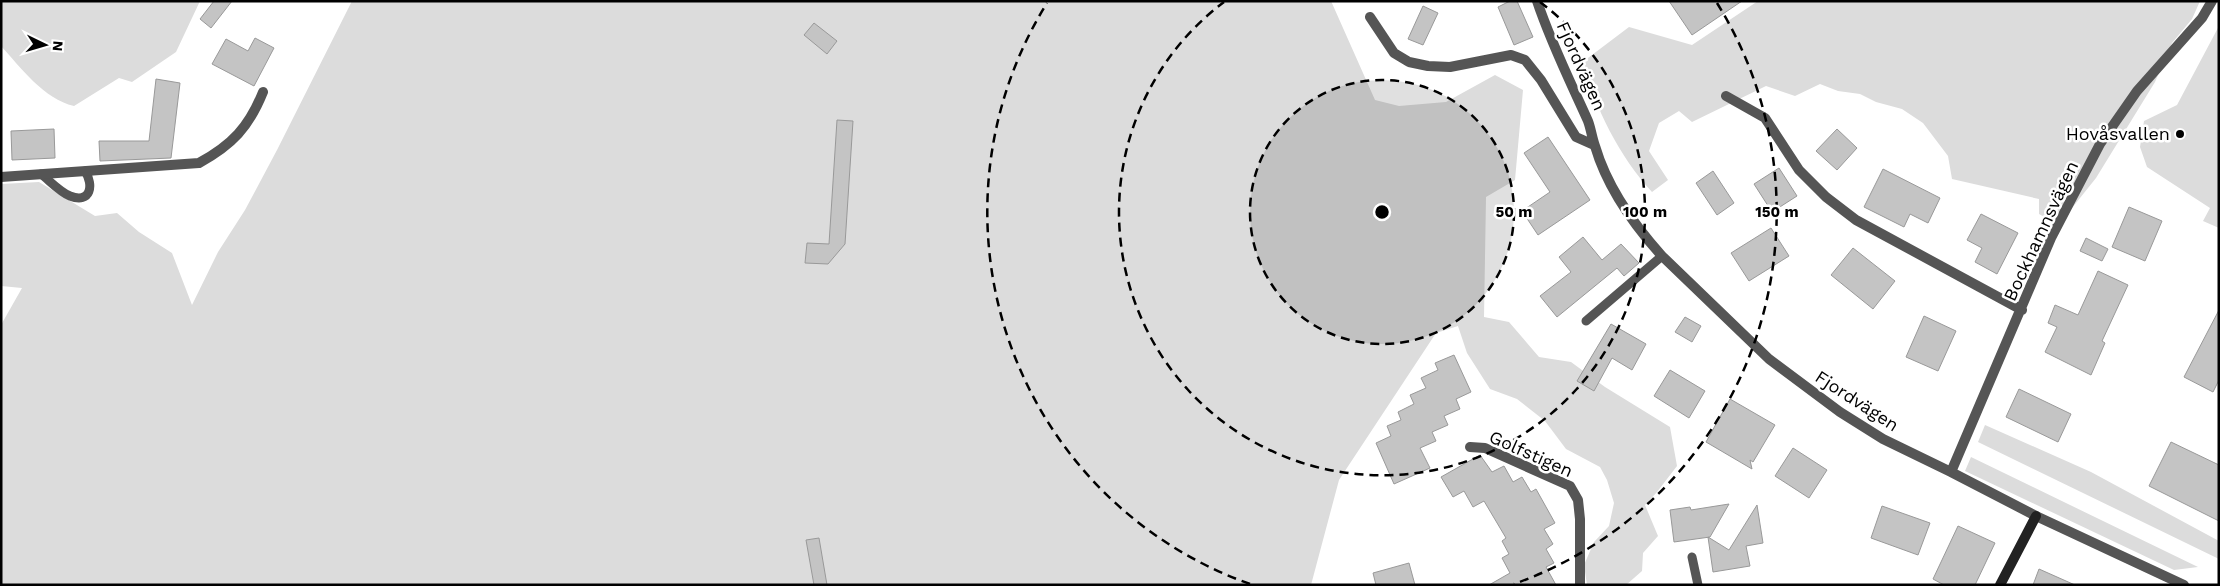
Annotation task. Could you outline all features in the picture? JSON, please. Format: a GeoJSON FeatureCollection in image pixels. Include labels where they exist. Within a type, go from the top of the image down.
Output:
{"type":"FeatureCollection","features":[{"type":"Feature","properties":{"kind":"street","name":"Fjordvägen"},"geometry":{"type":"LineString","coordinates":[[1537,1],[1562,66],[1588,122],[1594,145],[1619,198],[1647,240],[1769,359],[1840,412],[1883,439],[1952,472],[2036,516],[2184,585]]}},
{"type":"Feature","properties":{"kind":"street","name":"Bockhamnsvägen"},"geometry":{"type":"LineString","coordinates":[[1952,472],[2051,238],[2100,144],[2137,91],[2202,18],[2212,1]]}},
{"type":"Feature","properties":{"kind":"street","name":"Fjordvägen"},"geometry":{"type":"LineString","coordinates":[[1370,17],[1394,53],[1410,62],[1428,66],[1450,67],[1511,55],[1525,60],[1532,67],[1576,137],[1594,145]]}},
{"type":"Feature","properties":{"kind":"street"},"geometry":{"type":"LineString","coordinates":[[1,177],[199,163],[217,154],[242,132],[255,113],[263,92]]}},
{"type":"Feature","properties":{"kind":"street"},"geometry":{"type":"LineString","coordinates":[[1726,96],[1765,118],[1798,170],[1826,197],[1856,220],[2022,310]]}},
{"type":"Feature","properties":{"kind":"street","name":"Golfstigen"},"geometry":{"type":"LineString","coordinates":[[1470,447],[1485,448],[1570,486],[1578,500],[1580,519],[1580,585]]}},
{"type":"Feature","properties":{"kind":"street"},"geometry":{"type":"LineString","coordinates":[[2000,585],[2036,516]]}},
{"type":"Feature","properties":{"kind":"lane"},"geometry":{"type":"LineString","coordinates":[[41,174],[64,192],[77,198],[89,193],[91,187],[85,170]]}},
{"type":"Feature","properties":{"kind":"lane"},"geometry":{"type":"LineString","coordinates":[[1586,321],[1662,256]]}},
{"type":"Feature","properties":{"kind":"lane"},"geometry":{"type":"LineString","coordinates":[[1692,557],[1698,585]]}},
{"type":"Feature","properties":{"kind":"shaded area"},"geometry":{"type":"Polygon","coordinates":[[[1,1],[200,1],[176,52],[132,82],[119,78],[74,106],[53,97],[43,90],[1,46],[1,1]]]}},
{"type":"Feature","properties":{"kind":"shaded area"},"geometry":{"type":"Polygon","coordinates":[[[352,1],[1331,1],[1375,100],[1399,106],[1446,102],[1495,75],[1523,90],[1515,180],[1486,197],[1484,317],[1509,322],[1539,357],[1571,362],[1605,387],[1670,427],[1677,466],[1645,505],[1658,536],[1643,553],[1642,571],[1626,585],[1587,585],[1584,565],[1594,542],[1609,526],[1614,503],[1607,480],[1600,467],[1566,449],[1545,421],[1517,399],[1490,389],[1467,353],[1458,326],[1436,333],[1339,480],[1311,585],[1,585],[1,325],[22,288],[1,286],[1,184],[39,182],[95,216],[117,213],[139,232],[172,253],[192,305],[218,252],[245,210],[277,150],[352,1]]]}},
{"type":"Feature","properties":{"kind":"shaded area"},"geometry":{"type":"Polygon","coordinates":[[[1758,1],[2200,1],[2192,19],[2172,43],[2155,82],[2096,178],[2064,218],[2050,220],[2039,214],[2039,199],[1952,179],[1948,156],[1923,123],[1902,109],[1876,102],[1860,94],[1838,91],[1820,84],[1795,96],[1766,86],[1692,122],[1679,111],[1659,123],[1649,151],[1668,180],[1652,192],[1619,148],[1601,114],[1588,79],[1584,61],[1629,27],[1692,45],[1758,1]]]}},
{"type":"Feature","properties":{"kind":"shaded area","name":"Hovåsvallen"},"geometry":{"type":"Polygon","coordinates":[[[2219,26],[2219,228],[2203,221],[2210,208],[2147,167],[2140,147],[2144,121],[2177,105],[2219,26]]]}},
{"type":"Feature","properties":{"kind":"shaded area"},"geometry":{"type":"Polygon","coordinates":[[[1985,425],[2091,472],[2219,541],[2219,559],[1978,442],[1985,425]]]}},
{"type":"Feature","properties":{"kind":"shaded area"},"geometry":{"type":"Polygon","coordinates":[[[1971,457],[2198,567],[2174,570],[1965,471],[1971,457]]]}},
{"type":"Feature","properties":{"kind":"building"},"geometry":{"type":"Polygon","coordinates":[[[214,1],[232,1],[211,28],[200,19],[214,1]]]}},
{"type":"Feature","properties":{"kind":"building"},"geometry":{"type":"Polygon","coordinates":[[[1510,1],[1517,1],[1533,37],[1514,45],[1498,7],[1510,1]]]}},
{"type":"Feature","properties":{"kind":"building"},"geometry":{"type":"Polygon","coordinates":[[[1669,1],[1742,1],[1692,35],[1669,1]]]}},
{"type":"Feature","properties":{"kind":"building"},"geometry":{"type":"Polygon","coordinates":[[[1423,6],[1438,13],[1423,45],[1408,39],[1423,6]]]}},
{"type":"Feature","properties":{"kind":"building"},"geometry":{"type":"Polygon","coordinates":[[[814,23],[837,41],[827,54],[804,35],[814,23]]]}},
{"type":"Feature","properties":{"kind":"building"},"geometry":{"type":"Polygon","coordinates":[[[255,38],[274,48],[254,86],[212,64],[226,39],[248,51],[255,38]]]}},
{"type":"Feature","properties":{"kind":"building"},"geometry":{"type":"Polygon","coordinates":[[[156,79],[180,83],[171,158],[100,161],[99,141],[149,141],[156,79]]]}},
{"type":"Feature","properties":{"kind":"building"},"geometry":{"type":"Polygon","coordinates":[[[837,120],[853,121],[845,244],[828,264],[805,263],[807,243],[829,244],[837,120]]]}},
{"type":"Feature","properties":{"kind":"building"},"geometry":{"type":"Polygon","coordinates":[[[54,129],[55,158],[12,160],[11,131],[54,129]]]}},
{"type":"Feature","properties":{"kind":"building"},"geometry":{"type":"Polygon","coordinates":[[[1837,129],[1857,148],[1837,170],[1816,151],[1837,129]]]}},
{"type":"Feature","properties":{"kind":"building"},"geometry":{"type":"Polygon","coordinates":[[[1548,137],[1590,200],[1538,235],[1522,211],[1550,192],[1524,153],[1548,137]]]}},
{"type":"Feature","properties":{"kind":"building"},"geometry":{"type":"Polygon","coordinates":[[[1779,168],[1797,196],[1772,212],[1754,184],[1779,168]]]}},
{"type":"Feature","properties":{"kind":"building"},"geometry":{"type":"Polygon","coordinates":[[[1883,169],[1940,198],[1928,223],[1910,214],[1904,227],[1864,207],[1883,169]]]}},
{"type":"Feature","properties":{"kind":"building"},"geometry":{"type":"Polygon","coordinates":[[[1713,171],[1734,203],[1717,215],[1696,183],[1713,171]]]}},
{"type":"Feature","properties":{"kind":"building"},"geometry":{"type":"Polygon","coordinates":[[[2129,207],[2162,221],[2145,261],[2112,247],[2129,207]]]}},
{"type":"Feature","properties":{"kind":"building"},"geometry":{"type":"Polygon","coordinates":[[[1981,214],[2018,233],[1997,274],[1975,262],[1982,248],[1967,240],[1981,214]]]}},
{"type":"Feature","properties":{"kind":"building"},"geometry":{"type":"Polygon","coordinates":[[[1771,228],[1789,256],[1749,281],[1731,253],[1771,228]]]}},
{"type":"Feature","properties":{"kind":"building"},"geometry":{"type":"Polygon","coordinates":[[[1583,237],[1602,260],[1621,244],[1639,263],[1624,276],[1617,268],[1557,317],[1540,296],[1571,272],[1559,257],[1583,237]]]}},
{"type":"Feature","properties":{"kind":"building"},"geometry":{"type":"Polygon","coordinates":[[[2086,238],[2108,249],[2102,261],[2080,251],[2086,238]]]}},
{"type":"Feature","properties":{"kind":"building"},"geometry":{"type":"Polygon","coordinates":[[[1853,248],[1895,281],[1873,309],[1831,275],[1853,248]]]}},
{"type":"Feature","properties":{"kind":"building"},"geometry":{"type":"Polygon","coordinates":[[[2098,271],[2128,285],[2102,341],[2105,343],[2091,375],[2045,352],[2057,327],[2048,323],[2055,305],[2078,315],[2098,271]]]}},
{"type":"Feature","properties":{"kind":"building"},"geometry":{"type":"Polygon","coordinates":[[[2219,310],[2219,380],[2213,392],[2184,377],[2219,310]]]}},
{"type":"Feature","properties":{"kind":"building"},"geometry":{"type":"Polygon","coordinates":[[[1924,316],[1956,331],[1938,371],[1906,357],[1924,316]]]}},
{"type":"Feature","properties":{"kind":"building"},"geometry":{"type":"Polygon","coordinates":[[[1685,317],[1701,326],[1692,342],[1675,332],[1685,317]]]}},
{"type":"Feature","properties":{"kind":"building"},"geometry":{"type":"Polygon","coordinates":[[[1611,324],[1646,344],[1632,370],[1612,358],[1594,391],[1577,381],[1611,324]]]}},
{"type":"Feature","properties":{"kind":"building"},"geometry":{"type":"Polygon","coordinates":[[[1454,355],[1471,392],[1456,399],[1460,409],[1444,416],[1448,425],[1432,432],[1436,441],[1420,448],[1430,468],[1394,484],[1376,443],[1391,436],[1387,426],[1401,420],[1398,412],[1414,404],[1410,395],[1426,388],[1421,378],[1438,370],[1435,363],[1454,355]]]}},
{"type":"Feature","properties":{"kind":"building"},"geometry":{"type":"Polygon","coordinates":[[[1670,370],[1705,391],[1689,418],[1654,396],[1670,370]]]}},
{"type":"Feature","properties":{"kind":"building"},"geometry":{"type":"Polygon","coordinates":[[[2019,389],[2071,414],[2058,442],[2006,417],[2019,389]]]}},
{"type":"Feature","properties":{"kind":"building"},"geometry":{"type":"Polygon","coordinates":[[[1730,399],[1775,425],[1753,462],[1750,460],[1752,469],[1706,442],[1730,399]]]}},
{"type":"Feature","properties":{"kind":"building"},"geometry":{"type":"Polygon","coordinates":[[[2171,442],[2219,465],[2219,521],[2149,486],[2171,442]]]}},
{"type":"Feature","properties":{"kind":"building"},"geometry":{"type":"Polygon","coordinates":[[[1793,448],[1827,470],[1809,498],[1775,476],[1793,448]]]}},
{"type":"Feature","properties":{"kind":"building"},"geometry":{"type":"Polygon","coordinates":[[[1480,455],[1492,472],[1504,466],[1513,482],[1522,477],[1531,492],[1536,489],[1555,523],[1544,529],[1553,544],[1546,549],[1554,563],[1546,567],[1556,585],[1489,585],[1510,573],[1502,558],[1509,554],[1502,541],[1506,538],[1484,501],[1473,507],[1464,491],[1453,497],[1441,477],[1480,455]]]}},
{"type":"Feature","properties":{"kind":"building"},"geometry":{"type":"Polygon","coordinates":[[[1729,504],[1710,537],[1674,542],[1670,510],[1690,507],[1691,510],[1729,504]]]}},
{"type":"Feature","properties":{"kind":"building"},"geometry":{"type":"Polygon","coordinates":[[[1757,505],[1763,543],[1746,546],[1750,566],[1713,572],[1708,537],[1729,550],[1757,505]]]}},
{"type":"Feature","properties":{"kind":"building"},"geometry":{"type":"Polygon","coordinates":[[[1882,506],[1930,523],[1918,555],[1871,538],[1882,506]]]}},
{"type":"Feature","properties":{"kind":"building"},"geometry":{"type":"Polygon","coordinates":[[[1958,526],[1995,543],[1975,585],[1944,585],[1933,579],[1958,526]]]}},
{"type":"Feature","properties":{"kind":"building"},"geometry":{"type":"Polygon","coordinates":[[[819,538],[827,585],[814,585],[806,540],[819,538]]]}},
{"type":"Feature","properties":{"kind":"building"},"geometry":{"type":"Polygon","coordinates":[[[1409,563],[1415,585],[1376,585],[1373,573],[1409,563]]]}},
{"type":"Feature","properties":{"kind":"building"},"geometry":{"type":"Polygon","coordinates":[[[2039,569],[2075,585],[2033,585],[2039,569]]]}},
{"type":"Feature","properties":{"kind":"place","name":"Hovåsvallen"},"geometry":{"type":"Point","coordinates":[2180,134]}}]}
